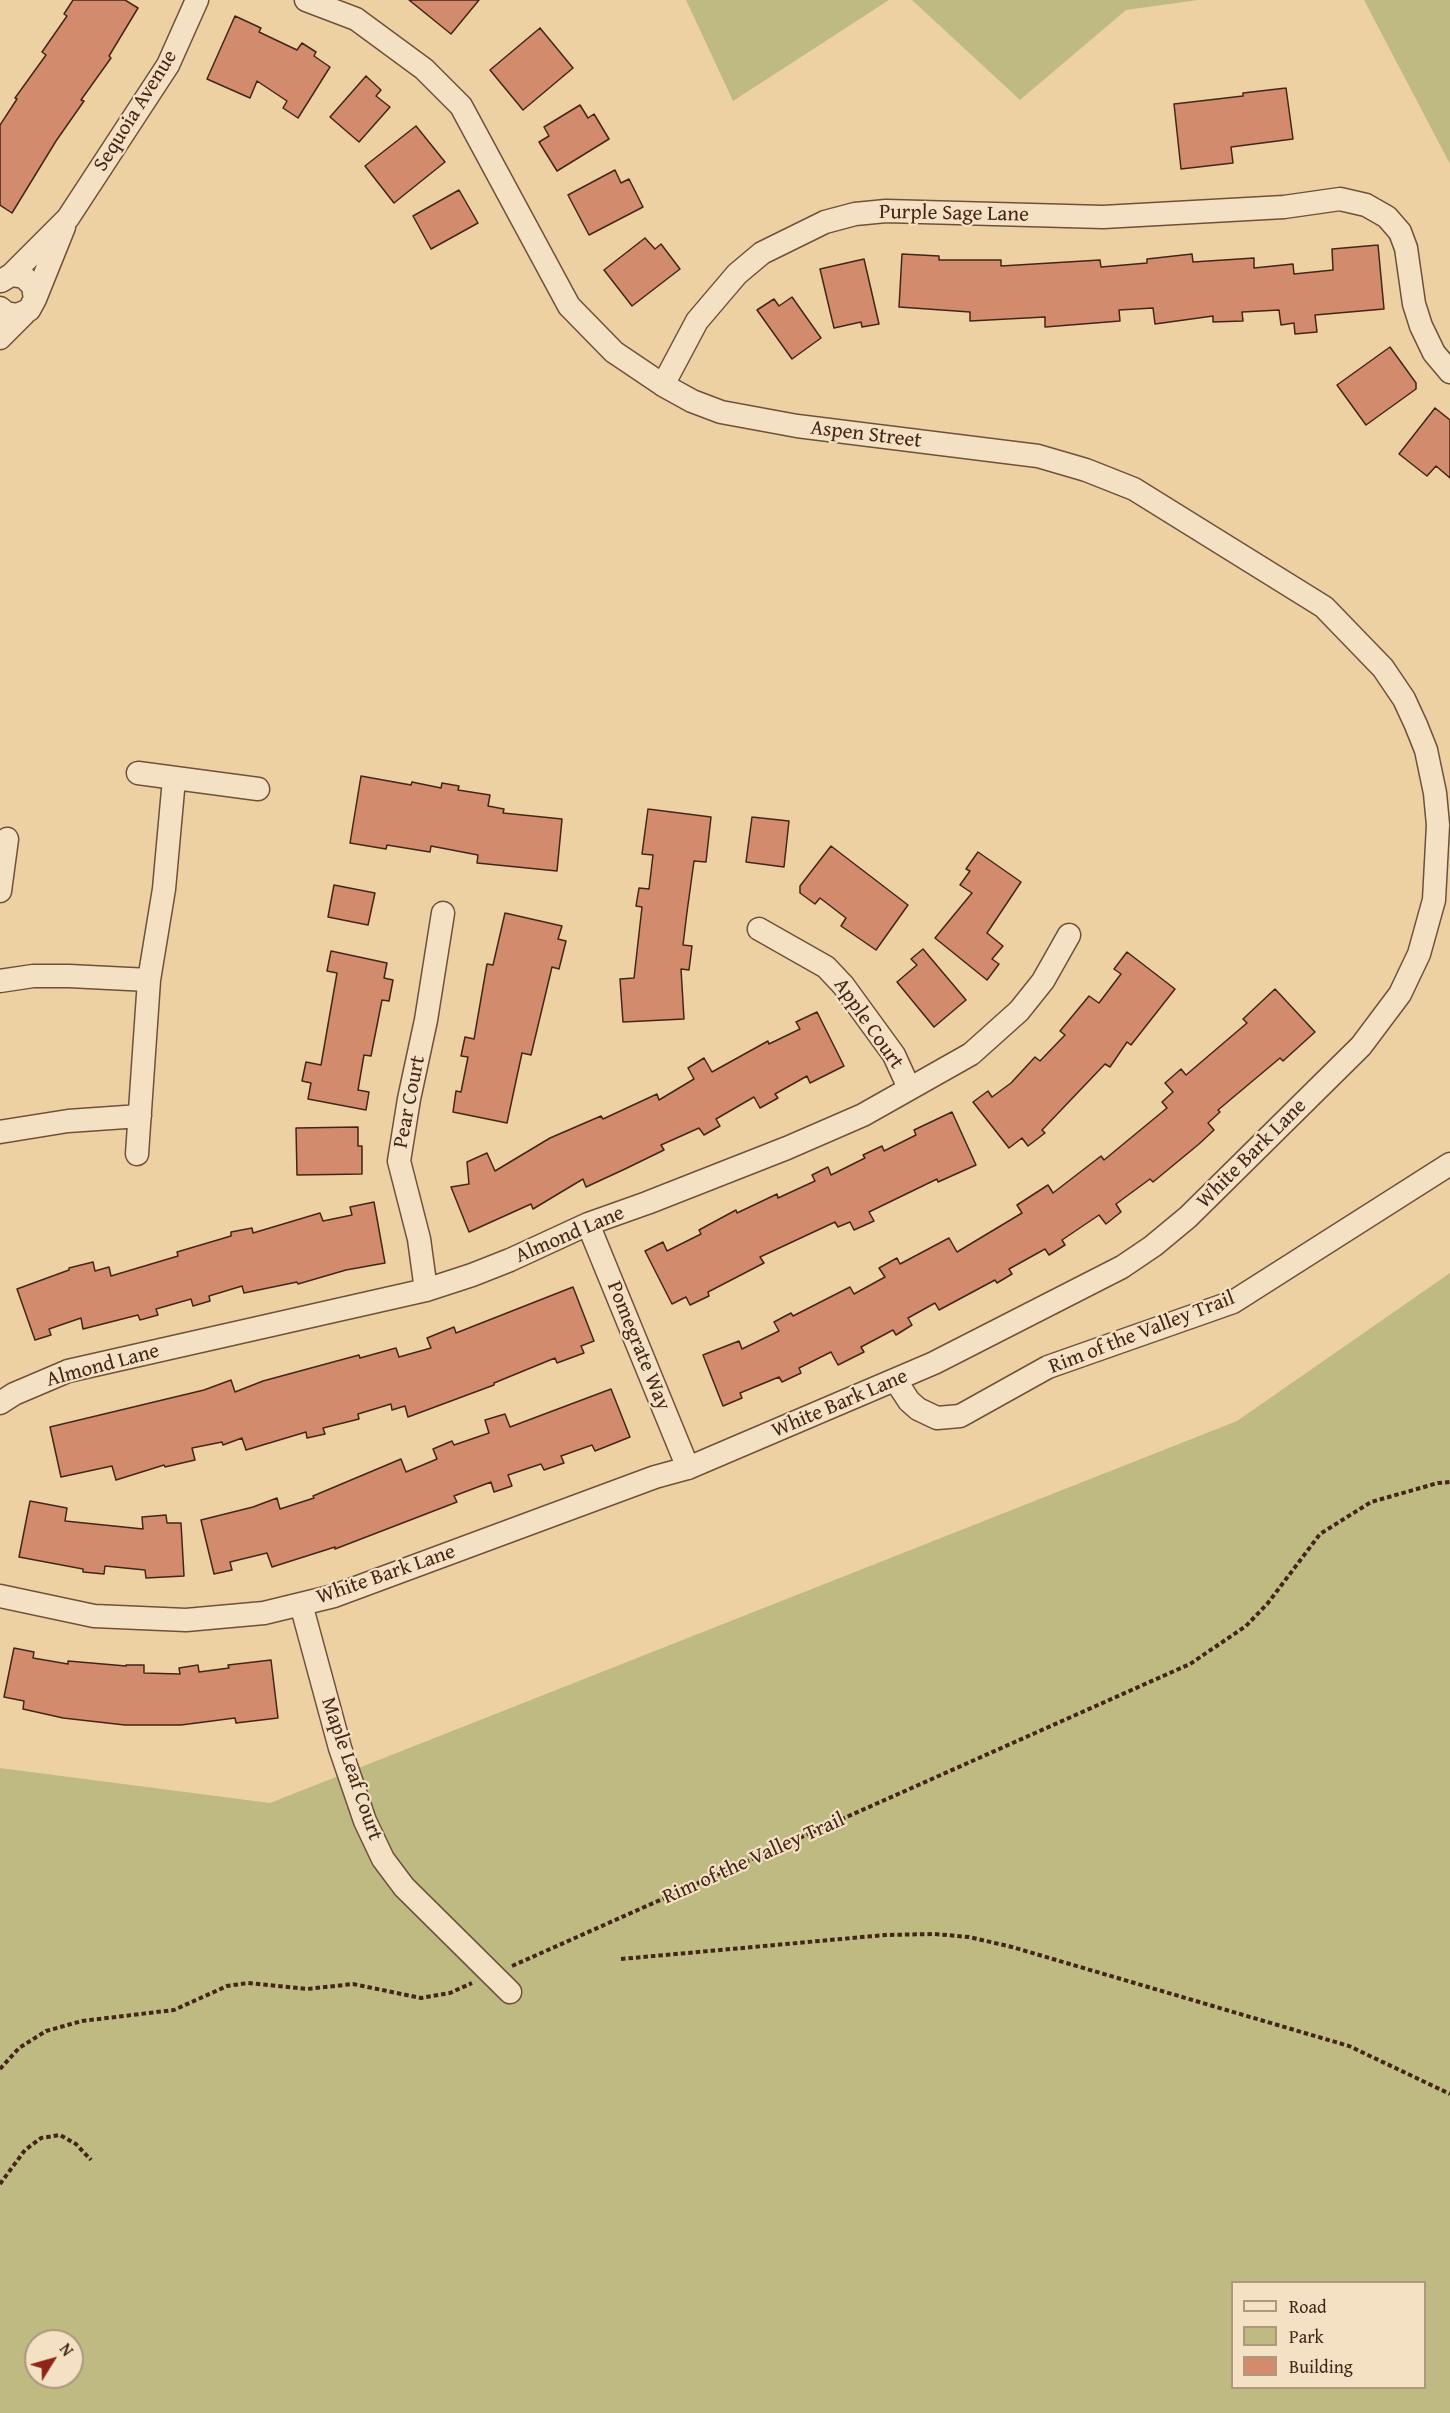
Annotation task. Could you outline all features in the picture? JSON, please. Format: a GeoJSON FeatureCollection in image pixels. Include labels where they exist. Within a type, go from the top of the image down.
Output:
{"type":"FeatureCollection","features":[{"type":"Feature","properties":{"kind":"street","name":"Sequoia Avenue"},"geometry":{"type":"LineString","coordinates":[[0,338],[30,306],[68,218],[168,65],[197,0]]}},
{"type":"Feature","properties":{"kind":"street","name":"Aspen Street"},"geometry":{"type":"LineString","coordinates":[[306,0],[360,9],[461,106],[569,306],[614,352],[663,385],[721,412],[797,426],[1038,456],[1086,470],[1134,489],[1324,607],[1377,661],[1404,699],[1423,742],[1435,793],[1438,825]]}},
{"type":"Feature","properties":{"kind":"street","name":"Purple Sage Lane"},"geometry":{"type":"LineString","coordinates":[[663,385],[697,321],[737,274],[762,253],[825,222],[855,214],[886,211],[1103,217],[1284,207],[1340,199],[1366,205],[1387,217],[1400,232],[1406,248],[1414,304],[1421,326],[1434,353],[1450,372]]}},
{"type":"Feature","properties":{"kind":"street","name":"Sequoia Avenue"},"geometry":{"type":"LineString","coordinates":[[5,276],[68,218]]}},
{"type":"Feature","properties":{"kind":"street"},"geometry":{"type":"LineString","coordinates":[[0,308],[11,315],[30,306],[36,292],[29,280],[24,277],[5,276]]}},
{"type":"Feature","properties":{"kind":"street"},"geometry":{"type":"LineString","coordinates":[[138,773],[258,789]]}},
{"type":"Feature","properties":{"kind":"street"},"geometry":{"type":"LineString","coordinates":[[137,1154],[146,1055],[149,980],[164,889],[174,779]]}},
{"type":"Feature","properties":{"kind":"street","name":"White Bark Lane"},"geometry":{"type":"LineString","coordinates":[[0,1596],[94,1616],[186,1620],[264,1613],[334,1596],[655,1477],[688,1468],[896,1381],[1122,1267],[1153,1246],[1220,1186],[1360,1046],[1400,994],[1419,954],[1434,900],[1438,825]]}},
{"type":"Feature","properties":{"kind":"street"},"geometry":{"type":"LineString","coordinates":[[0,891],[7,839]]}},
{"type":"Feature","properties":{"kind":"street","name":"Pear Court"},"geometry":{"type":"LineString","coordinates":[[426,1290],[419,1239],[399,1161],[409,1099],[426,1020],[443,913]]}},
{"type":"Feature","properties":{"kind":"street","name":"Apple Court"},"geometry":{"type":"LineString","coordinates":[[759,929],[826,967],[843,985],[894,1055],[909,1088]]}},
{"type":"Feature","properties":{"kind":"street","name":"Almond Lane"},"geometry":{"type":"LineString","coordinates":[[0,1404],[14,1394],[68,1371],[426,1290],[510,1260],[588,1224],[787,1148],[863,1114],[970,1054],[1019,1011],[1043,981],[1069,935]]}},
{"type":"Feature","properties":{"kind":"street"},"geometry":{"type":"LineString","coordinates":[[0,981],[33,976],[149,980]]}},
{"type":"Feature","properties":{"kind":"street"},"geometry":{"type":"LineString","coordinates":[[0,1132],[68,1121],[140,1116]]}},
{"type":"Feature","properties":{"kind":"street","name":"Rim of the Valley Trail"},"geometry":{"type":"LineString","coordinates":[[896,1381],[909,1401],[918,1409],[937,1418],[960,1416],[1048,1367],[1233,1302],[1450,1164]]}},
{"type":"Feature","properties":{"kind":"street","name":"Pomegrate Way"},"geometry":{"type":"LineString","coordinates":[[588,1224],[688,1468]]}},
{"type":"Feature","properties":{"kind":"street","name":"Maple Leaf Court"},"geometry":{"type":"LineString","coordinates":[[301,1604],[340,1748],[365,1821],[383,1859],[404,1887],[510,1992]]}},
{"type":"Feature","properties":{"kind":"path","name":"Rim of the Valley Trail"},"geometry":{"type":"LineString","coordinates":[[0,2069],[19,2048],[46,2031],[82,2021],[174,2010],[227,1986],[248,1983],[307,1989],[353,1984],[421,1998],[450,1993],[1190,1664],[1246,1626],[1268,1603],[1320,1534],[1371,1502],[1438,1483],[1450,1482]]}},
{"type":"Feature","properties":{"kind":"path"},"geometry":{"type":"LineString","coordinates":[[621,1959],[885,1935],[934,1934],[969,1937],[1012,1947],[1349,2046],[1450,2094]]}},
{"type":"Feature","properties":{"kind":"path"},"geometry":{"type":"LineString","coordinates":[[0,2184],[25,2150],[41,2138],[60,2135],[76,2144],[91,2160]]}},
{"type":"Feature","properties":{"kind":"green space"},"geometry":{"type":"Polygon","coordinates":[[[686,0],[889,0],[733,101],[686,0]]]}},
{"type":"Feature","properties":{"kind":"green space"},"geometry":{"type":"Polygon","coordinates":[[[912,0],[1198,0],[1126,10],[1020,100],[912,0]]]}},
{"type":"Feature","properties":{"kind":"green space"},"geometry":{"type":"Polygon","coordinates":[[[1364,0],[1450,0],[1450,164],[1364,0]]]}},
{"type":"Feature","properties":{"kind":"green space"},"geometry":{"type":"Polygon","coordinates":[[[1450,1273],[1450,2413],[0,2413],[0,1768],[270,1803],[1237,1421],[1450,1273]]]}},
{"type":"Feature","properties":{"kind":"building"},"geometry":{"type":"Polygon","coordinates":[[[73,0],[125,0],[138,8],[109,56],[111,58],[81,100],[84,101],[56,141],[12,213],[0,205],[0,125],[17,99],[15,98],[46,55],[42,52],[67,16],[64,14],[73,0]]]}},
{"type":"Feature","properties":{"kind":"building"},"geometry":{"type":"Polygon","coordinates":[[[409,0],[479,0],[451,34],[409,0]]]}},
{"type":"Feature","properties":{"kind":"building"},"geometry":{"type":"Polygon","coordinates":[[[235,16],[261,28],[259,32],[297,50],[302,43],[316,52],[314,56],[330,67],[298,118],[283,108],[287,101],[257,81],[250,98],[207,79],[235,16]]]}},
{"type":"Feature","properties":{"kind":"building"},"geometry":{"type":"Polygon","coordinates":[[[540,28],[573,68],[523,110],[490,70],[540,28]]]}},
{"type":"Feature","properties":{"kind":"building"},"geometry":{"type":"Polygon","coordinates":[[[366,76],[381,90],[376,96],[390,107],[359,142],[330,117],[366,76]]]}},
{"type":"Feature","properties":{"kind":"building"},"geometry":{"type":"Polygon","coordinates":[[[1286,88],[1293,139],[1231,147],[1233,163],[1181,169],[1174,104],[1243,96],[1243,93],[1286,88]]]}},
{"type":"Feature","properties":{"kind":"building"},"geometry":{"type":"Polygon","coordinates":[[[580,105],[588,118],[594,114],[609,139],[557,171],[539,142],[549,136],[544,127],[580,105]]]}},
{"type":"Feature","properties":{"kind":"building"},"geometry":{"type":"Polygon","coordinates":[[[416,126],[445,162],[394,203],[365,166],[416,126]]]}},
{"type":"Feature","properties":{"kind":"building"},"geometry":{"type":"Polygon","coordinates":[[[615,170],[621,183],[629,179],[643,207],[589,235],[568,195],[615,170]]]}},
{"type":"Feature","properties":{"kind":"building"},"geometry":{"type":"Polygon","coordinates":[[[459,190],[478,223],[431,249],[413,216],[459,190]]]}},
{"type":"Feature","properties":{"kind":"building"},"geometry":{"type":"Polygon","coordinates":[[[645,238],[655,249],[661,244],[680,269],[632,306],[604,270],[645,238]]]}},
{"type":"Feature","properties":{"kind":"building"},"geometry":{"type":"Polygon","coordinates":[[[1378,245],[1384,309],[1315,315],[1317,332],[1295,334],[1294,323],[1281,325],[1279,310],[1242,312],[1243,321],[1213,322],[1213,316],[1155,324],[1153,308],[1119,310],[1120,321],[1045,327],[1045,317],[970,321],[970,312],[899,307],[902,254],[939,256],[939,260],[1001,260],[1001,266],[1100,260],[1101,267],[1147,263],[1147,259],[1192,254],[1193,262],[1254,258],[1254,268],[1293,264],[1294,274],[1333,270],[1332,249],[1378,245]]]}},
{"type":"Feature","properties":{"kind":"building"},"geometry":{"type":"Polygon","coordinates":[[[864,259],[879,324],[862,327],[861,322],[834,328],[820,269],[864,259]]]}},
{"type":"Feature","properties":{"kind":"building"},"geometry":{"type":"Polygon","coordinates":[[[792,297],[821,338],[792,359],[757,310],[774,299],[779,306],[792,297]]]}},
{"type":"Feature","properties":{"kind":"building"},"geometry":{"type":"Polygon","coordinates":[[[1390,347],[1416,383],[1416,389],[1366,425],[1337,385],[1390,347]]]}},
{"type":"Feature","properties":{"kind":"building"},"geometry":{"type":"Polygon","coordinates":[[[1435,408],[1450,420],[1450,478],[1436,466],[1427,476],[1399,454],[1435,408]]]}},
{"type":"Feature","properties":{"kind":"building"},"geometry":{"type":"Polygon","coordinates":[[[361,776],[411,785],[412,782],[441,788],[442,783],[459,786],[458,790],[490,795],[488,806],[504,809],[503,813],[562,819],[557,871],[477,863],[478,855],[431,846],[430,852],[387,845],[386,849],[350,843],[361,776]]]}},
{"type":"Feature","properties":{"kind":"building"},"geometry":{"type":"Polygon","coordinates":[[[648,809],[711,817],[706,862],[694,861],[683,945],[692,946],[689,970],[681,969],[684,1019],[623,1022],[620,979],[634,978],[642,907],[636,906],[639,888],[649,889],[653,855],[642,854],[648,809]]]}},
{"type":"Feature","properties":{"kind":"building"},"geometry":{"type":"Polygon","coordinates":[[[752,817],[789,821],[784,867],[746,862],[752,817]]]}},
{"type":"Feature","properties":{"kind":"building"},"geometry":{"type":"Polygon","coordinates":[[[831,846],[908,905],[876,950],[841,926],[846,918],[820,898],[815,904],[800,893],[800,886],[831,846]]]}},
{"type":"Feature","properties":{"kind":"building"},"geometry":{"type":"Polygon","coordinates":[[[978,852],[1021,882],[987,933],[1003,946],[992,959],[999,964],[987,980],[935,938],[972,893],[960,885],[970,871],[966,869],[978,852]]]}},
{"type":"Feature","properties":{"kind":"building"},"geometry":{"type":"Polygon","coordinates":[[[334,885],[375,893],[368,925],[328,917],[334,885]]]}},
{"type":"Feature","properties":{"kind":"building"},"geometry":{"type":"Polygon","coordinates":[[[505,913],[562,926],[558,939],[566,941],[559,969],[552,967],[531,1055],[522,1053],[507,1123],[453,1112],[456,1091],[461,1092],[468,1057],[461,1056],[465,1037],[474,1039],[487,964],[493,965],[505,913]]]}},
{"type":"Feature","properties":{"kind":"building"},"geometry":{"type":"Polygon","coordinates":[[[923,949],[966,1000],[934,1027],[897,982],[917,965],[911,959],[923,949]]]}},
{"type":"Feature","properties":{"kind":"building"},"geometry":{"type":"Polygon","coordinates":[[[331,951],[387,963],[384,978],[393,980],[389,1001],[382,1000],[371,1056],[364,1055],[358,1090],[369,1092],[366,1110],[308,1099],[311,1083],[302,1081],[306,1062],[321,1065],[337,973],[327,971],[331,951]]]}},
{"type":"Feature","properties":{"kind":"building"},"geometry":{"type":"Polygon","coordinates":[[[1127,952],[1175,989],[1131,1045],[1127,1042],[1110,1067],[1105,1064],[1042,1130],[1045,1133],[1028,1146],[1022,1138],[1009,1148],[973,1102],[988,1091],[992,1097],[1011,1083],[1035,1057],[1040,1061],[1065,1035],[1060,1031],[1089,996],[1099,1003],[1121,974],[1114,969],[1127,952]]]}},
{"type":"Feature","properties":{"kind":"building"},"geometry":{"type":"Polygon","coordinates":[[[1275,989],[1315,1032],[1283,1061],[1280,1058],[1218,1110],[1220,1112],[1208,1123],[1214,1130],[1153,1182],[1150,1179],[1116,1204],[1121,1212],[1106,1224],[1099,1215],[1062,1240],[1065,1245],[1049,1255],[1045,1249],[1009,1269],[1012,1274],[997,1283],[995,1280],[939,1310],[935,1303],[908,1318],[912,1325],[896,1335],[893,1330],[861,1347],[864,1352],[838,1365],[831,1352],[799,1368],[801,1373],[782,1382],[779,1377],[740,1393],[742,1398],[723,1406],[703,1355],[739,1341],[742,1349],[779,1331],[774,1322],[791,1313],[793,1316],[850,1287],[854,1294],[885,1277],[879,1268],[897,1258],[900,1264],[949,1238],[957,1252],[1022,1213],[1017,1205],[1048,1185],[1053,1193],[1101,1156],[1104,1160],[1167,1108],[1162,1102],[1173,1092],[1165,1083],[1181,1069],[1186,1075],[1247,1023],[1243,1019],[1275,989]]]}},
{"type":"Feature","properties":{"kind":"building"},"geometry":{"type":"Polygon","coordinates":[[[817,1012],[844,1066],[810,1083],[807,1076],[775,1094],[778,1098],[760,1108],[754,1097],[716,1119],[720,1126],[704,1135],[699,1128],[661,1145],[664,1150],[586,1187],[583,1179],[533,1209],[531,1204],[469,1232],[451,1187],[469,1184],[467,1162],[487,1153],[495,1171],[550,1138],[601,1116],[603,1119],[657,1094],[659,1100],[694,1079],[688,1068],[704,1058],[712,1072],[768,1041],[769,1044],[800,1029],[796,1022],[817,1012]]]}},
{"type":"Feature","properties":{"kind":"building"},"geometry":{"type":"Polygon","coordinates":[[[952,1112],[976,1165],[938,1182],[937,1179],[869,1212],[874,1221],[854,1230],[850,1222],[838,1227],[835,1222],[760,1257],[764,1263],[708,1292],[709,1296],[690,1305],[686,1297],[672,1304],[645,1251],[663,1242],[667,1251],[701,1234],[699,1230],[736,1210],[737,1213],[777,1194],[778,1198],[815,1181],[812,1175],[828,1167],[831,1175],[865,1158],[863,1155],[882,1146],[884,1151],[916,1135],[914,1130],[952,1112]]]}},
{"type":"Feature","properties":{"kind":"building"},"geometry":{"type":"Polygon","coordinates":[[[358,1127],[358,1146],[362,1146],[362,1174],[297,1175],[296,1128],[358,1127]]]}},
{"type":"Feature","properties":{"kind":"building"},"geometry":{"type":"Polygon","coordinates":[[[374,1202],[385,1263],[346,1270],[298,1284],[297,1282],[244,1293],[242,1286],[209,1296],[210,1301],[193,1306],[191,1299],[156,1309],[158,1315],[140,1320],[138,1315],[83,1329],[81,1318],[49,1329],[51,1335],[35,1340],[17,1289],[69,1270],[69,1268],[93,1262],[95,1271],[109,1267],[111,1276],[178,1256],[177,1252],[231,1236],[231,1232],[252,1228],[253,1233],[320,1213],[323,1221],[352,1215],[350,1207],[374,1202]]]}},
{"type":"Feature","properties":{"kind":"building"},"geometry":{"type":"Polygon","coordinates":[[[573,1287],[594,1341],[581,1346],[584,1353],[557,1363],[555,1358],[494,1383],[494,1385],[408,1417],[405,1406],[392,1410],[391,1404],[358,1414],[359,1419],[323,1428],[325,1434],[307,1438],[306,1432],[246,1450],[242,1438],[223,1445],[222,1442],[192,1448],[195,1460],[165,1467],[164,1465],[116,1480],[112,1466],[61,1477],[50,1427],[204,1390],[231,1380],[235,1392],[263,1381],[359,1355],[360,1358],[396,1348],[399,1357],[431,1348],[427,1338],[454,1327],[456,1333],[573,1287]]]}},
{"type":"Feature","properties":{"kind":"building"},"geometry":{"type":"Polygon","coordinates":[[[611,1389],[630,1437],[595,1451],[592,1445],[561,1456],[564,1463],[544,1470],[541,1464],[508,1475],[512,1486],[494,1492],[491,1482],[454,1496],[457,1502],[335,1549],[335,1547],[272,1567],[267,1553],[230,1562],[232,1570],[214,1574],[201,1520],[253,1507],[277,1498],[280,1509],[314,1498],[313,1496],[401,1459],[406,1472],[437,1459],[433,1449],[452,1441],[454,1445],[489,1433],[485,1420],[505,1414],[510,1427],[611,1389]]]}},
{"type":"Feature","properties":{"kind":"building"},"geometry":{"type":"Polygon","coordinates":[[[30,1501],[67,1508],[65,1521],[143,1529],[142,1517],[166,1515],[167,1523],[181,1523],[184,1576],[146,1578],[145,1570],[105,1566],[104,1574],[83,1572],[83,1569],[19,1557],[30,1501]]]}},
{"type":"Feature","properties":{"kind":"building"},"geometry":{"type":"Polygon","coordinates":[[[14,1648],[34,1652],[33,1658],[68,1664],[68,1661],[126,1666],[144,1665],[144,1673],[180,1674],[179,1668],[198,1665],[199,1672],[229,1668],[228,1665],[271,1660],[278,1718],[236,1723],[235,1718],[181,1725],[125,1725],[63,1718],[23,1709],[24,1701],[4,1697],[14,1648]]]}}]}
